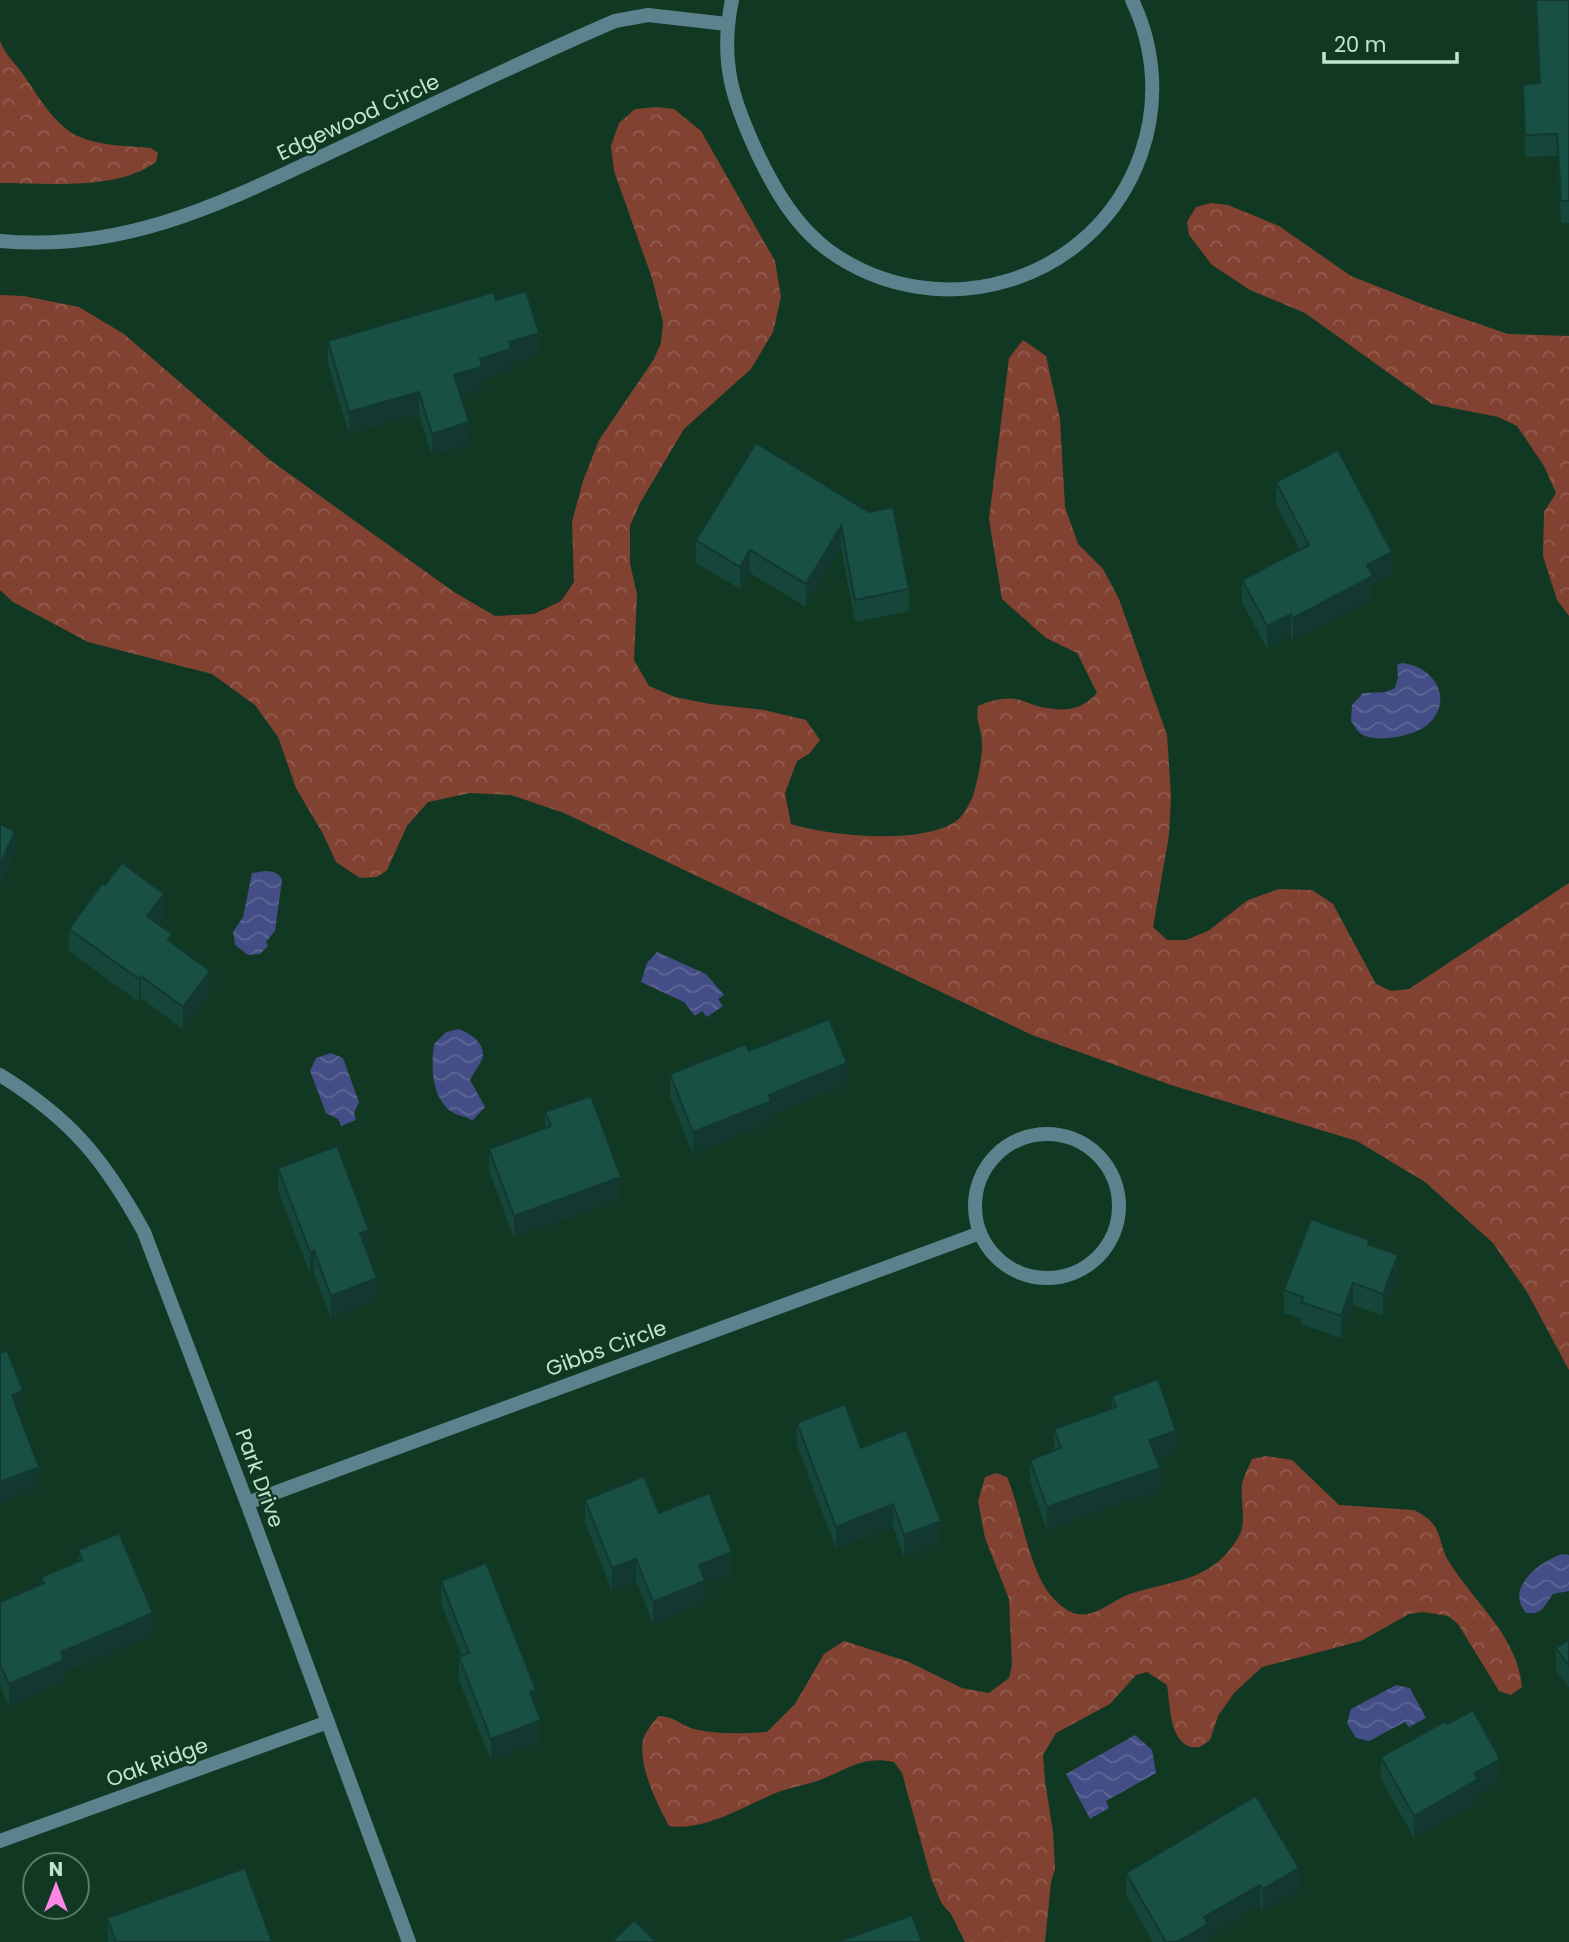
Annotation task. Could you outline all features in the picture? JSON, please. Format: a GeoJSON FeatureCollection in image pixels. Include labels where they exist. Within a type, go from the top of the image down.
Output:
{"type":"FeatureCollection","features":[{"type":"Feature","properties":{"kind":"street"},"geometry":{"type":"LineString","coordinates":[[732,0],[725,51],[736,101],[746,129],[775,189],[807,231],[849,263],[898,283],[924,288],[976,288],[1027,274],[1062,256],[1094,231],[1126,189],[1146,140],[1153,88],[1146,36],[1132,0]]}},
{"type":"Feature","properties":{"kind":"street","name":"Edgewood Circle"},"geometry":{"type":"LineString","coordinates":[[0,241],[69,243],[121,235],[177,219],[259,186],[615,20],[648,15],[727,24]]}},
{"type":"Feature","properties":{"kind":"street","name":"Park Drive"},"geometry":{"type":"LineString","coordinates":[[0,1075],[24,1090],[76,1132],[97,1156],[125,1197],[144,1232],[409,1942]]}},
{"type":"Feature","properties":{"kind":"street"},"geometry":{"type":"LineString","coordinates":[[1047,1133],[1075,1138],[1098,1154],[1114,1178],[1120,1205],[1114,1233],[1098,1257],[1075,1272],[1047,1278],[1019,1272],[996,1257],[980,1233],[974,1206],[980,1178],[995,1154],[1019,1138],[1047,1133]]}},
{"type":"Feature","properties":{"kind":"street","name":"Gibbs Circle"},"geometry":{"type":"LineString","coordinates":[[247,1503],[980,1233]]}},
{"type":"Feature","properties":{"kind":"street","name":"Oak Ridge"},"geometry":{"type":"LineString","coordinates":[[0,1841],[328,1722]]}},
{"type":"Feature","properties":{"kind":"green space"},"geometry":{"type":"Polygon","coordinates":[[[0,41],[44,104],[66,129],[93,141],[151,148],[158,153],[156,162],[122,178],[102,181],[59,184],[0,183],[0,41]]]}},
{"type":"Feature","properties":{"kind":"green space"},"geometry":{"type":"Polygon","coordinates":[[[635,109],[674,109],[701,131],[775,261],[781,297],[773,332],[751,369],[684,429],[640,503],[630,526],[630,564],[637,594],[634,660],[649,686],[675,697],[764,710],[806,720],[820,740],[809,754],[797,761],[785,793],[791,824],[851,835],[898,836],[939,829],[958,820],[973,796],[979,770],[982,743],[977,717],[978,706],[1011,699],[1062,710],[1084,704],[1097,693],[1077,653],[1046,638],[1002,599],[989,519],[1009,358],[1023,340],[1046,356],[1060,419],[1065,507],[1078,544],[1103,569],[1119,599],[1167,735],[1171,796],[1169,835],[1153,927],[1167,940],[1186,940],[1208,931],[1248,900],[1279,889],[1312,890],[1333,904],[1376,984],[1391,991],[1409,989],[1569,883],[1569,1370],[1527,1292],[1493,1243],[1425,1182],[1357,1141],[1171,1085],[1032,1035],[564,813],[511,795],[470,793],[428,802],[407,826],[387,870],[377,877],[360,878],[336,862],[296,788],[278,737],[255,705],[212,674],[88,642],[13,602],[0,590],[0,295],[24,296],[79,307],[124,334],[270,460],[454,592],[495,616],[534,614],[561,601],[574,582],[572,522],[583,481],[599,440],[654,359],[661,343],[663,322],[652,278],[614,171],[611,146],[619,123],[635,109]]]}},
{"type":"Feature","properties":{"kind":"green space"},"geometry":{"type":"Polygon","coordinates":[[[1211,203],[1228,205],[1279,226],[1351,276],[1427,306],[1508,334],[1569,336],[1569,616],[1557,600],[1543,556],[1544,512],[1556,493],[1544,466],[1517,426],[1498,417],[1432,404],[1305,313],[1250,290],[1212,265],[1189,235],[1187,222],[1196,207],[1211,203]]]}},
{"type":"Feature","properties":{"kind":"green space"},"geometry":{"type":"Polygon","coordinates":[[[1266,1456],[1292,1460],[1339,1505],[1414,1510],[1431,1521],[1449,1562],[1504,1636],[1519,1669],[1522,1687],[1511,1695],[1499,1691],[1458,1624],[1448,1616],[1423,1612],[1409,1614],[1361,1641],[1262,1667],[1234,1693],[1218,1716],[1210,1740],[1200,1747],[1188,1746],[1177,1735],[1167,1685],[1147,1672],[1136,1675],[1110,1704],[1056,1733],[1043,1755],[1055,1869],[1051,1882],[1045,1942],[965,1942],[951,1914],[942,1904],[931,1878],[902,1773],[894,1762],[863,1762],[817,1781],[781,1791],[711,1821],[683,1827],[669,1826],[659,1807],[643,1762],[643,1740],[658,1716],[668,1717],[703,1731],[767,1732],[795,1704],[824,1654],[844,1641],[909,1662],[962,1688],[989,1693],[1009,1678],[1012,1665],[1009,1599],[985,1538],[978,1501],[985,1477],[996,1473],[1007,1477],[1032,1559],[1046,1589],[1066,1609],[1077,1614],[1087,1614],[1136,1592],[1194,1576],[1219,1561],[1241,1531],[1242,1484],[1245,1474],[1252,1459],[1266,1456]]]}},
{"type":"Feature","properties":{"kind":"water"},"geometry":{"type":"Polygon","coordinates":[[[1402,663],[1424,671],[1438,687],[1440,706],[1435,717],[1420,730],[1404,736],[1376,738],[1361,734],[1351,721],[1352,705],[1363,693],[1386,692],[1395,688],[1397,665],[1402,663]]]}},
{"type":"Feature","properties":{"kind":"water"},"geometry":{"type":"Polygon","coordinates":[[[275,872],[282,880],[275,931],[266,942],[268,946],[260,954],[248,955],[235,945],[233,932],[243,917],[252,873],[275,872]]]}},
{"type":"Feature","properties":{"kind":"water"},"geometry":{"type":"Polygon","coordinates":[[[657,952],[706,974],[724,995],[718,999],[723,1006],[707,1017],[702,1011],[695,1016],[684,1002],[641,982],[647,963],[657,952]]]}},
{"type":"Feature","properties":{"kind":"water"},"geometry":{"type":"Polygon","coordinates":[[[459,1029],[477,1040],[483,1054],[470,1080],[485,1107],[472,1121],[455,1114],[445,1106],[434,1081],[434,1044],[446,1032],[459,1029]]]}},
{"type":"Feature","properties":{"kind":"water"},"geometry":{"type":"Polygon","coordinates":[[[331,1053],[343,1058],[359,1102],[354,1113],[356,1120],[341,1126],[338,1119],[326,1113],[310,1071],[316,1058],[331,1053]]]}},
{"type":"Feature","properties":{"kind":"water"},"geometry":{"type":"Polygon","coordinates":[[[1562,1554],[1569,1555],[1569,1591],[1553,1594],[1540,1611],[1526,1613],[1520,1603],[1522,1585],[1536,1569],[1562,1554]]]}},
{"type":"Feature","properties":{"kind":"water"},"geometry":{"type":"Polygon","coordinates":[[[1396,1685],[1410,1688],[1426,1718],[1409,1727],[1405,1722],[1369,1741],[1356,1738],[1347,1723],[1351,1709],[1396,1685]]]}},
{"type":"Feature","properties":{"kind":"water"},"geometry":{"type":"Polygon","coordinates":[[[1135,1735],[1152,1750],[1156,1773],[1106,1801],[1109,1808],[1090,1819],[1066,1774],[1135,1735]]]}},
{"type":"Feature","properties":{"kind":"building"},"geometry":{"type":"Polygon","coordinates":[[[1536,0],[1569,0],[1569,201],[1561,201],[1557,134],[1525,135],[1523,84],[1540,83],[1536,0]]]}},
{"type":"Feature","properties":{"kind":"building"},"geometry":{"type":"Polygon","coordinates":[[[526,291],[539,333],[509,342],[511,349],[480,359],[482,367],[454,375],[469,422],[432,434],[419,392],[349,412],[328,341],[494,292],[496,300],[526,291]]]}},
{"type":"Feature","properties":{"kind":"building"},"geometry":{"type":"Polygon","coordinates":[[[756,443],[869,512],[893,507],[909,589],[855,600],[841,526],[806,584],[750,550],[740,567],[696,540],[756,443]]]}},
{"type":"Feature","properties":{"kind":"building"},"geometry":{"type":"Polygon","coordinates":[[[1338,450],[1392,552],[1367,565],[1373,576],[1293,618],[1291,614],[1267,626],[1242,580],[1309,545],[1276,482],[1338,450]]]}},
{"type":"Feature","properties":{"kind":"building"},"geometry":{"type":"Polygon","coordinates":[[[0,824],[15,831],[0,865],[0,824]]]}},
{"type":"Feature","properties":{"kind":"building"},"geometry":{"type":"Polygon","coordinates":[[[122,863],[164,894],[147,916],[172,934],[168,940],[210,971],[183,1007],[69,929],[102,884],[105,885],[122,863]]]}},
{"type":"Feature","properties":{"kind":"building"},"geometry":{"type":"Polygon","coordinates":[[[829,1019],[847,1063],[769,1095],[771,1101],[693,1132],[670,1074],[746,1044],[749,1051],[829,1019]]]}},
{"type":"Feature","properties":{"kind":"building"},"geometry":{"type":"Polygon","coordinates":[[[591,1096],[621,1177],[514,1216],[489,1149],[551,1126],[545,1112],[591,1096]]]}},
{"type":"Feature","properties":{"kind":"building"},"geometry":{"type":"Polygon","coordinates":[[[337,1146],[369,1230],[360,1233],[377,1278],[331,1296],[314,1251],[310,1252],[278,1168],[337,1146]]]}},
{"type":"Feature","properties":{"kind":"building"},"geometry":{"type":"Polygon","coordinates":[[[1311,1219],[1369,1240],[1368,1244],[1398,1255],[1383,1294],[1353,1283],[1341,1316],[1301,1302],[1303,1297],[1284,1290],[1311,1219]]]}},
{"type":"Feature","properties":{"kind":"building"},"geometry":{"type":"Polygon","coordinates":[[[7,1350],[23,1391],[12,1395],[39,1467],[0,1482],[0,1353],[7,1350]]]}},
{"type":"Feature","properties":{"kind":"building"},"geometry":{"type":"Polygon","coordinates":[[[1158,1379],[1176,1431],[1149,1440],[1160,1468],[1047,1507],[1030,1460],[1061,1448],[1054,1429],[1116,1407],[1112,1396],[1158,1379]]]}},
{"type":"Feature","properties":{"kind":"building"},"geometry":{"type":"Polygon","coordinates":[[[845,1404],[861,1448],[906,1430],[941,1521],[904,1535],[893,1504],[836,1527],[797,1423],[845,1404]]]}},
{"type":"Feature","properties":{"kind":"building"},"geometry":{"type":"Polygon","coordinates":[[[644,1476],[659,1513],[709,1493],[732,1552],[699,1565],[705,1581],[653,1602],[636,1559],[612,1568],[585,1500],[644,1476]]]}},
{"type":"Feature","properties":{"kind":"building"},"geometry":{"type":"Polygon","coordinates":[[[119,1533],[153,1613],[61,1652],[64,1660],[9,1684],[0,1664],[0,1602],[44,1583],[41,1577],[82,1560],[78,1550],[119,1533]]]}},
{"type":"Feature","properties":{"kind":"building"},"geometry":{"type":"Polygon","coordinates":[[[486,1563],[536,1690],[530,1692],[541,1720],[491,1739],[459,1657],[469,1653],[441,1581],[486,1563]]]}},
{"type":"Feature","properties":{"kind":"building"},"geometry":{"type":"Polygon","coordinates":[[[1569,1639],[1569,1666],[1556,1648],[1569,1639]]]}},
{"type":"Feature","properties":{"kind":"building"},"geometry":{"type":"Polygon","coordinates":[[[1473,1710],[1500,1759],[1474,1774],[1478,1779],[1414,1816],[1381,1757],[1446,1721],[1447,1724],[1473,1710]]]}},
{"type":"Feature","properties":{"kind":"building"},"geometry":{"type":"Polygon","coordinates":[[[1256,1796],[1299,1868],[1263,1889],[1260,1885],[1204,1917],[1208,1924],[1177,1942],[1166,1942],[1126,1873],[1256,1796]]]}},
{"type":"Feature","properties":{"kind":"building"},"geometry":{"type":"Polygon","coordinates":[[[245,1868],[272,1942],[116,1942],[107,1918],[245,1868]]]}},
{"type":"Feature","properties":{"kind":"building"},"geometry":{"type":"Polygon","coordinates":[[[912,1915],[922,1942],[838,1942],[912,1915]]]}},
{"type":"Feature","properties":{"kind":"building"},"geometry":{"type":"Polygon","coordinates":[[[634,1920],[656,1942],[612,1942],[634,1920]]]}}]}
